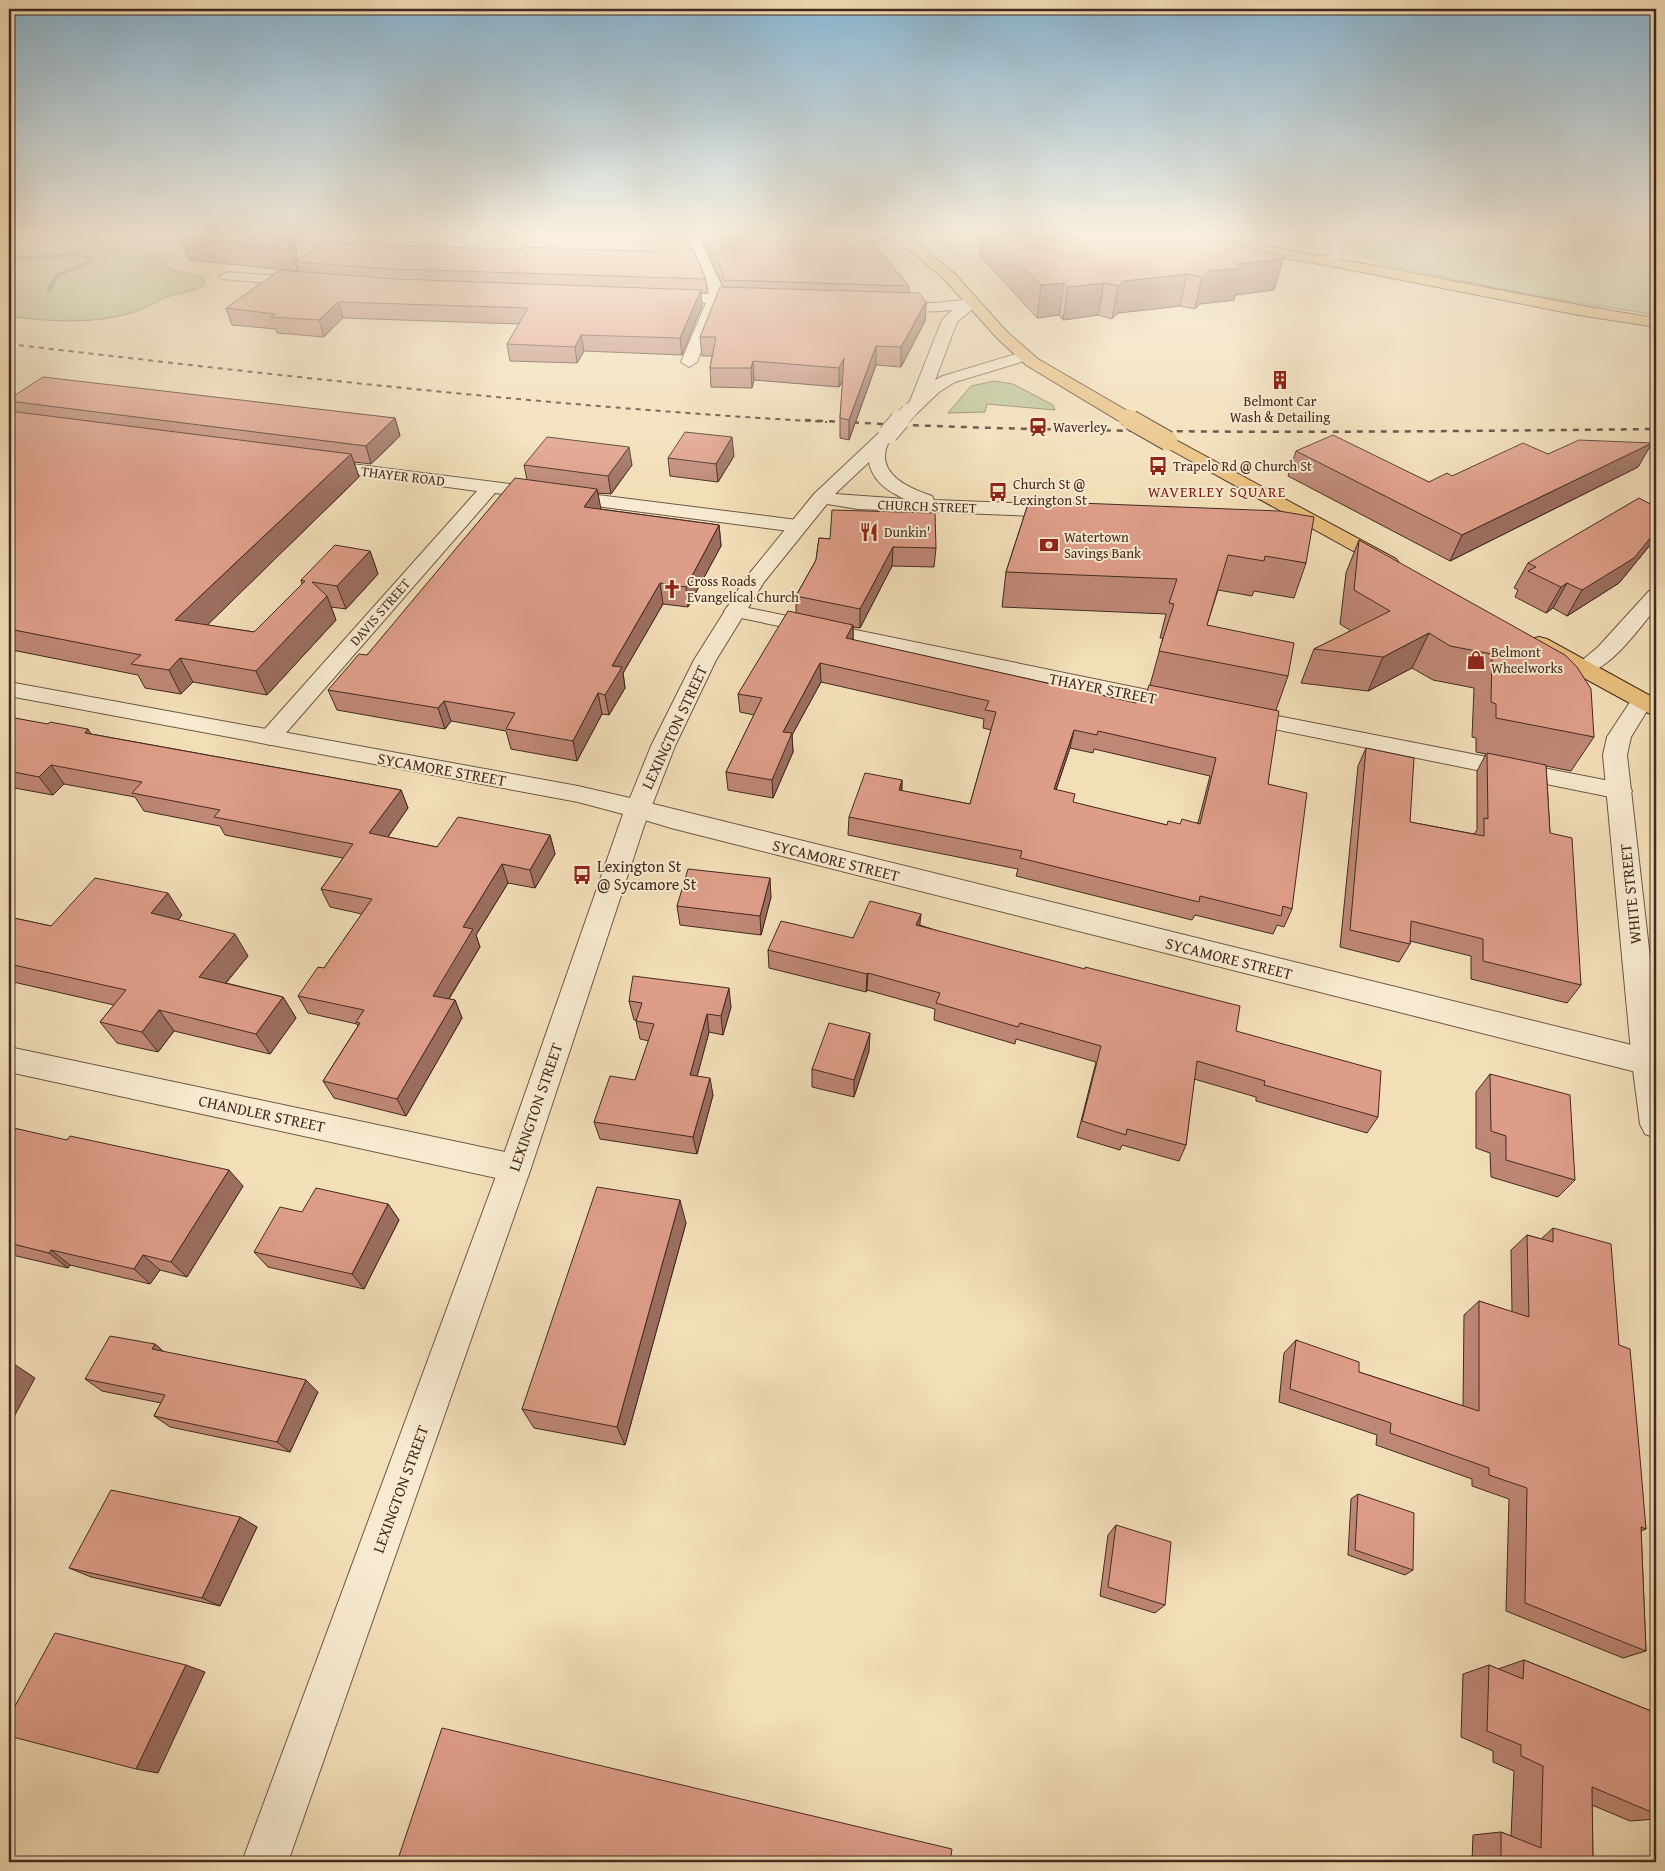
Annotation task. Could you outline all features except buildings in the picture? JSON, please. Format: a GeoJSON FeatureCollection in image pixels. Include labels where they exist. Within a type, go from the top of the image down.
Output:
{"type":"FeatureCollection","features":[{"type":"Feature","properties":{"kind":"main road"},"geometry":{"type":"LineString","coordinates":[[990,321],[1025,356],[1056,378],[1168,442],[1406,572]]}},
{"type":"Feature","properties":{"kind":"main road"},"geometry":{"type":"LineString","coordinates":[[1525,636],[1649,705]]}},
{"type":"Feature","properties":{"kind":"street"},"geometry":{"type":"LineString","coordinates":[[689,362],[706,321]]}},
{"type":"Feature","properties":{"kind":"street","name":"LEXINGTON STREET"},"geometry":{"type":"LineString","coordinates":[[909,411],[928,379],[950,321]]}},
{"type":"Feature","properties":{"kind":"street","name":"LEXINGTON STREET"},"geometry":{"type":"LineString","coordinates":[[265,1862],[515,1168],[637,809],[692,684],[734,611],[763,568],[821,498],[883,440],[909,411],[933,389],[949,379],[1025,356]]}},
{"type":"Feature","properties":{"kind":"street"},"geometry":{"type":"LineString","coordinates":[[883,440],[878,464],[885,479],[892,486],[926,501],[953,507]]}},
{"type":"Feature","properties":{"kind":"street","name":"THAYER ROAD"},"geometry":{"type":"LineString","coordinates":[[302,463],[798,526]]}},
{"type":"Feature","properties":{"kind":"street","name":"DAVIS STREET"},"geometry":{"type":"LineString","coordinates":[[270,737],[490,487]]}},
{"type":"Feature","properties":{"kind":"street","name":"CHURCH STREET"},"geometry":{"type":"LineString","coordinates":[[821,498],[858,503],[1080,512]]}},
{"type":"Feature","properties":{"kind":"street"},"geometry":{"type":"LineString","coordinates":[[1272,520],[1302,515]]}},
{"type":"Feature","properties":{"kind":"street"},"geometry":{"type":"LineString","coordinates":[[1584,668],[1606,652],[1656,595]]}},
{"type":"Feature","properties":{"kind":"street","name":"THAYER STREET"},"geometry":{"type":"LineString","coordinates":[[734,611],[1620,791]]}},
{"type":"Feature","properties":{"kind":"street","name":"SYCAMORE STREET"},"geometry":{"type":"LineString","coordinates":[[9,689],[578,794],[671,819],[1652,1063]]}},
{"type":"Feature","properties":{"kind":"street","name":"WHITE STREET"},"geometry":{"type":"LineString","coordinates":[[1649,705],[1624,727],[1615,755],[1652,1063],[1656,1124]]}},
{"type":"Feature","properties":{"kind":"street","name":"CHANDLER STREET"},"geometry":{"type":"LineString","coordinates":[[9,1059],[515,1168]]}},
{"type":"Feature","properties":{"kind":"green space"},"geometry":{"type":"Polygon","coordinates":[[[994,381],[1013,384],[1053,405],[1055,410],[987,404],[985,412],[948,413],[971,386],[994,381]]]}},
{"type":"Feature","properties":{"kind":"railway"},"geometry":{"type":"LineString","coordinates":[[9,344],[315,379],[520,399],[725,416],[827,422]]}},
{"type":"Feature","properties":{"kind":"railway"},"geometry":{"type":"LineString","coordinates":[[805,420],[1017,429],[1124,431],[1337,432],[1656,429]]}},
{"type":"Feature","properties":{"kind":"place","name":"Belmont Car Wash & Detailing"},"geometry":{"type":"Point","coordinates":[1280,380]}},
{"type":"Feature","properties":{"kind":"place","name":"Waverley"},"geometry":{"type":"Point","coordinates":[1038,427]}},
{"type":"Feature","properties":{"kind":"place","name":"Trapelo Rd @ Church St"},"geometry":{"type":"Point","coordinates":[1158,466]}},
{"type":"Feature","properties":{"kind":"place","name":"Church St @ Lexington St"},"geometry":{"type":"Point","coordinates":[998,492]}},
{"type":"Feature","properties":{"kind":"place","name":"Dunkin'"},"geometry":{"type":"Point","coordinates":[869,532]}},
{"type":"Feature","properties":{"kind":"place","name":"Watertown Savings Bank"},"geometry":{"type":"Point","coordinates":[1049,545]}},
{"type":"Feature","properties":{"kind":"place","name":"Cross Roads Evangelical Church"},"geometry":{"type":"Point","coordinates":[672,589]}},
{"type":"Feature","properties":{"kind":"place","name":"Belmont Wheelworks"},"geometry":{"type":"Point","coordinates":[1476,660]}},
{"type":"Feature","properties":{"kind":"place","name":"Lexington St @ Sycamore St"},"geometry":{"type":"Point","coordinates":[582,875]}},
{"type":"Feature","properties":{"kind":"district","name":"WAVERLEY SQUARE"},"geometry":{"type":"Point","coordinates":[1217,492]}}]}
